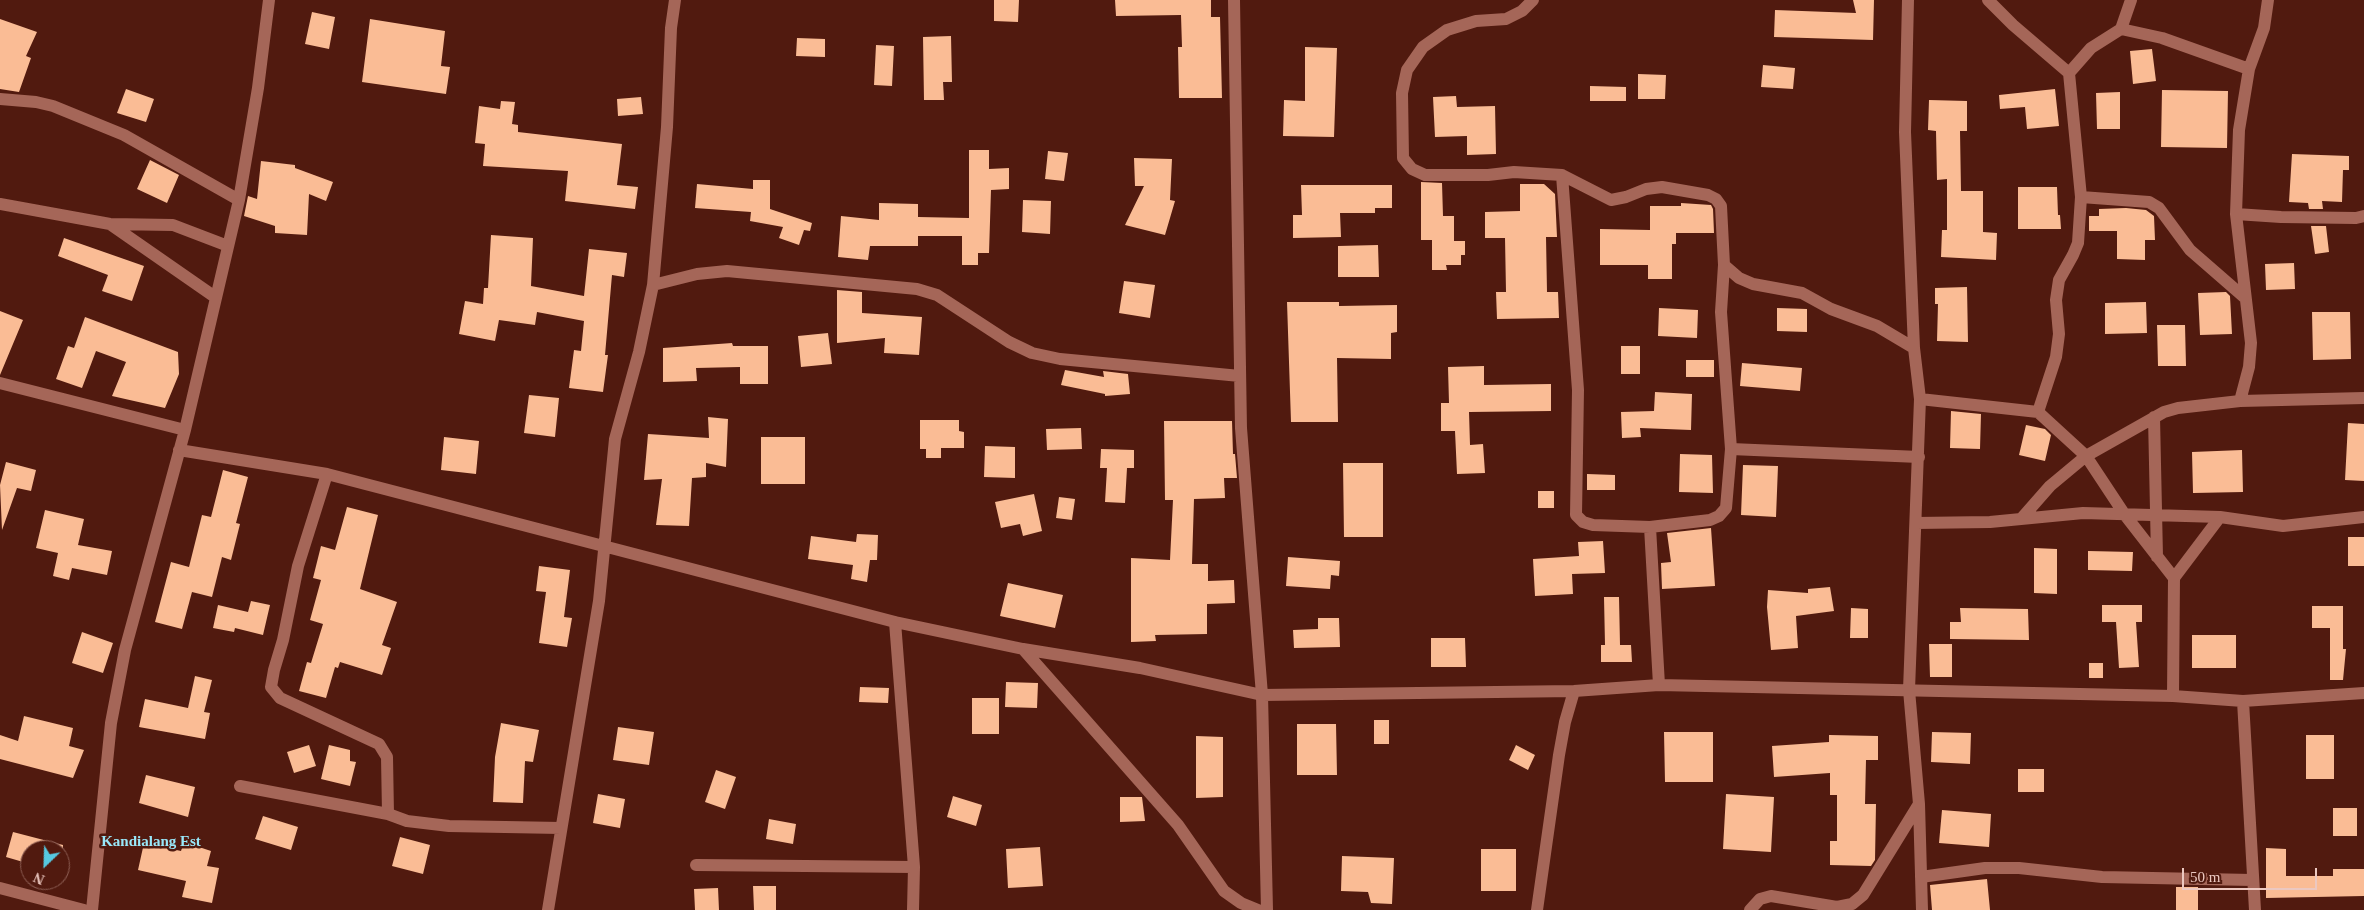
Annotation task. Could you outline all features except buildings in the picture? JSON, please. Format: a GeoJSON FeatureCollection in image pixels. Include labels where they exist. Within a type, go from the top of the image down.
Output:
{"type":"FeatureCollection","features":[{"type":"Feature","properties":{"kind":"street"},"geometry":{"type":"LineString","coordinates":[[92,910],[111,723],[123,659],[179,450],[228,246],[258,88],[269,0]]}},
{"type":"Feature","properties":{"kind":"street"},"geometry":{"type":"LineString","coordinates":[[548,910],[599,602],[615,440],[639,352],[653,285],[667,127],[671,28],[675,0]]}},
{"type":"Feature","properties":{"kind":"street"},"geometry":{"type":"LineString","coordinates":[[1234,0],[1241,428],[1262,695],[1268,910]]}},
{"type":"Feature","properties":{"kind":"street"},"geometry":{"type":"LineString","coordinates":[[1533,0],[1522,11],[1506,19],[1476,21],[1447,30],[1423,47],[1407,70],[1402,93],[1403,158],[1412,170],[1425,175],[1488,175],[1514,172],[1562,175],[1611,200],[1626,197],[1646,188],[1662,187],[1708,195],[1716,199],[1721,206],[1724,265],[1721,312],[1731,449],[1726,508],[1719,516],[1710,520],[1650,527],[1593,526],[1583,522],[1576,515],[1578,390],[1562,175]]}},
{"type":"Feature","properties":{"kind":"street"},"geometry":{"type":"LineString","coordinates":[[1908,0],[1905,132],[1914,348],[1920,399],[1909,690],[1919,804],[1922,910]]}},
{"type":"Feature","properties":{"kind":"street"},"geometry":{"type":"LineString","coordinates":[[1988,0],[2013,25],[2069,74],[2081,197],[2078,243],[2059,280],[2056,300],[2059,334],[2056,357],[2038,412]]}},
{"type":"Feature","properties":{"kind":"street"},"geometry":{"type":"LineString","coordinates":[[2069,74],[2091,48],[2120,29],[2131,0]]}},
{"type":"Feature","properties":{"kind":"street"},"geometry":{"type":"LineString","coordinates":[[2240,400],[2249,367],[2251,343],[2244,297],[2236,214],[2239,130],[2249,69],[2264,28],[2268,0]]}},
{"type":"Feature","properties":{"kind":"street"},"geometry":{"type":"LineString","coordinates":[[2120,29],[2162,38],[2249,69]]}},
{"type":"Feature","properties":{"kind":"street"},"geometry":{"type":"LineString","coordinates":[[0,99],[36,102],[53,106],[124,134],[238,200]]}},
{"type":"Feature","properties":{"kind":"street"},"geometry":{"type":"LineString","coordinates":[[2081,197],[2149,202],[2159,208],[2190,250],[2244,297]]}},
{"type":"Feature","properties":{"kind":"street"},"geometry":{"type":"LineString","coordinates":[[0,204],[110,224],[173,225],[228,246]]}},
{"type":"Feature","properties":{"kind":"street"},"geometry":{"type":"LineString","coordinates":[[2236,214],[2281,217],[2356,218],[2364,216]]}},
{"type":"Feature","properties":{"kind":"street"},"geometry":{"type":"LineString","coordinates":[[110,224],[215,297]]}},
{"type":"Feature","properties":{"kind":"street"},"geometry":{"type":"LineString","coordinates":[[1724,265],[1739,278],[1753,284],[1802,293],[1830,309],[1877,326],[1914,348]]}},
{"type":"Feature","properties":{"kind":"street"},"geometry":{"type":"LineString","coordinates":[[653,285],[697,274],[727,271],[918,288],[937,296],[1009,342],[1032,353],[1060,359],[1240,376]]}},
{"type":"Feature","properties":{"kind":"street"},"geometry":{"type":"LineString","coordinates":[[0,383],[184,430]]}},
{"type":"Feature","properties":{"kind":"street"},"geometry":{"type":"LineString","coordinates":[[2022,519],[2055,481],[2086,456],[2154,417],[2178,408],[2240,400],[2364,398]]}},
{"type":"Feature","properties":{"kind":"street"},"geometry":{"type":"LineString","coordinates":[[1920,399],[2038,412],[2086,456],[2124,515],[2174,578]]}},
{"type":"Feature","properties":{"kind":"street"},"geometry":{"type":"LineString","coordinates":[[2154,417],[2157,557]]}},
{"type":"Feature","properties":{"kind":"street"},"geometry":{"type":"LineString","coordinates":[[1731,449],[1918,456]]}},
{"type":"Feature","properties":{"kind":"street"},"geometry":{"type":"LineString","coordinates":[[179,450],[327,474],[895,622],[1024,648],[1140,668],[1262,695],[1574,692],[1659,685],[2173,696],[2243,701],[2364,693]]}},
{"type":"Feature","properties":{"kind":"street"},"geometry":{"type":"LineString","coordinates":[[327,474],[298,566],[271,687],[280,698],[379,744],[387,758],[388,814]]}},
{"type":"Feature","properties":{"kind":"street"},"geometry":{"type":"LineString","coordinates":[[1916,523],[1990,522],[2083,513],[2220,517],[2283,526],[2364,517]]}},
{"type":"Feature","properties":{"kind":"street"},"geometry":{"type":"LineString","coordinates":[[2173,696],[2174,578],[2220,517]]}},
{"type":"Feature","properties":{"kind":"street"},"geometry":{"type":"LineString","coordinates":[[1650,527],[1659,685]]}},
{"type":"Feature","properties":{"kind":"street"},"geometry":{"type":"LineString","coordinates":[[895,622],[914,868],[913,910]]}},
{"type":"Feature","properties":{"kind":"street"},"geometry":{"type":"LineString","coordinates":[[1024,648],[1178,825],[1224,890],[1241,903],[1258,910]]}},
{"type":"Feature","properties":{"kind":"street"},"geometry":{"type":"LineString","coordinates":[[1537,910],[1559,755],[1565,722],[1574,692]]}},
{"type":"Feature","properties":{"kind":"street"},"geometry":{"type":"LineString","coordinates":[[2243,701],[2255,910]]}},
{"type":"Feature","properties":{"kind":"street"},"geometry":{"type":"LineString","coordinates":[[240,786],[388,814],[407,821],[449,826],[561,828]]}},
{"type":"Feature","properties":{"kind":"street"},"geometry":{"type":"LineString","coordinates":[[1750,910],[1760,899],[1771,896],[1837,907],[1852,904],[1863,895],[1919,804]]}},
{"type":"Feature","properties":{"kind":"street"},"geometry":{"type":"LineString","coordinates":[[696,866],[914,868]]}},
{"type":"Feature","properties":{"kind":"street"},"geometry":{"type":"LineString","coordinates":[[1920,877],[1985,868],[2019,868],[2102,876],[2252,880]]}},
{"type":"Feature","properties":{"kind":"street"},"geometry":{"type":"LineString","coordinates":[[0,888],[84,910]]}},
{"type":"Feature","properties":{"kind":"district","name":"Kandialang Est"},"geometry":{"type":"Point","coordinates":[151,842]}}]}
